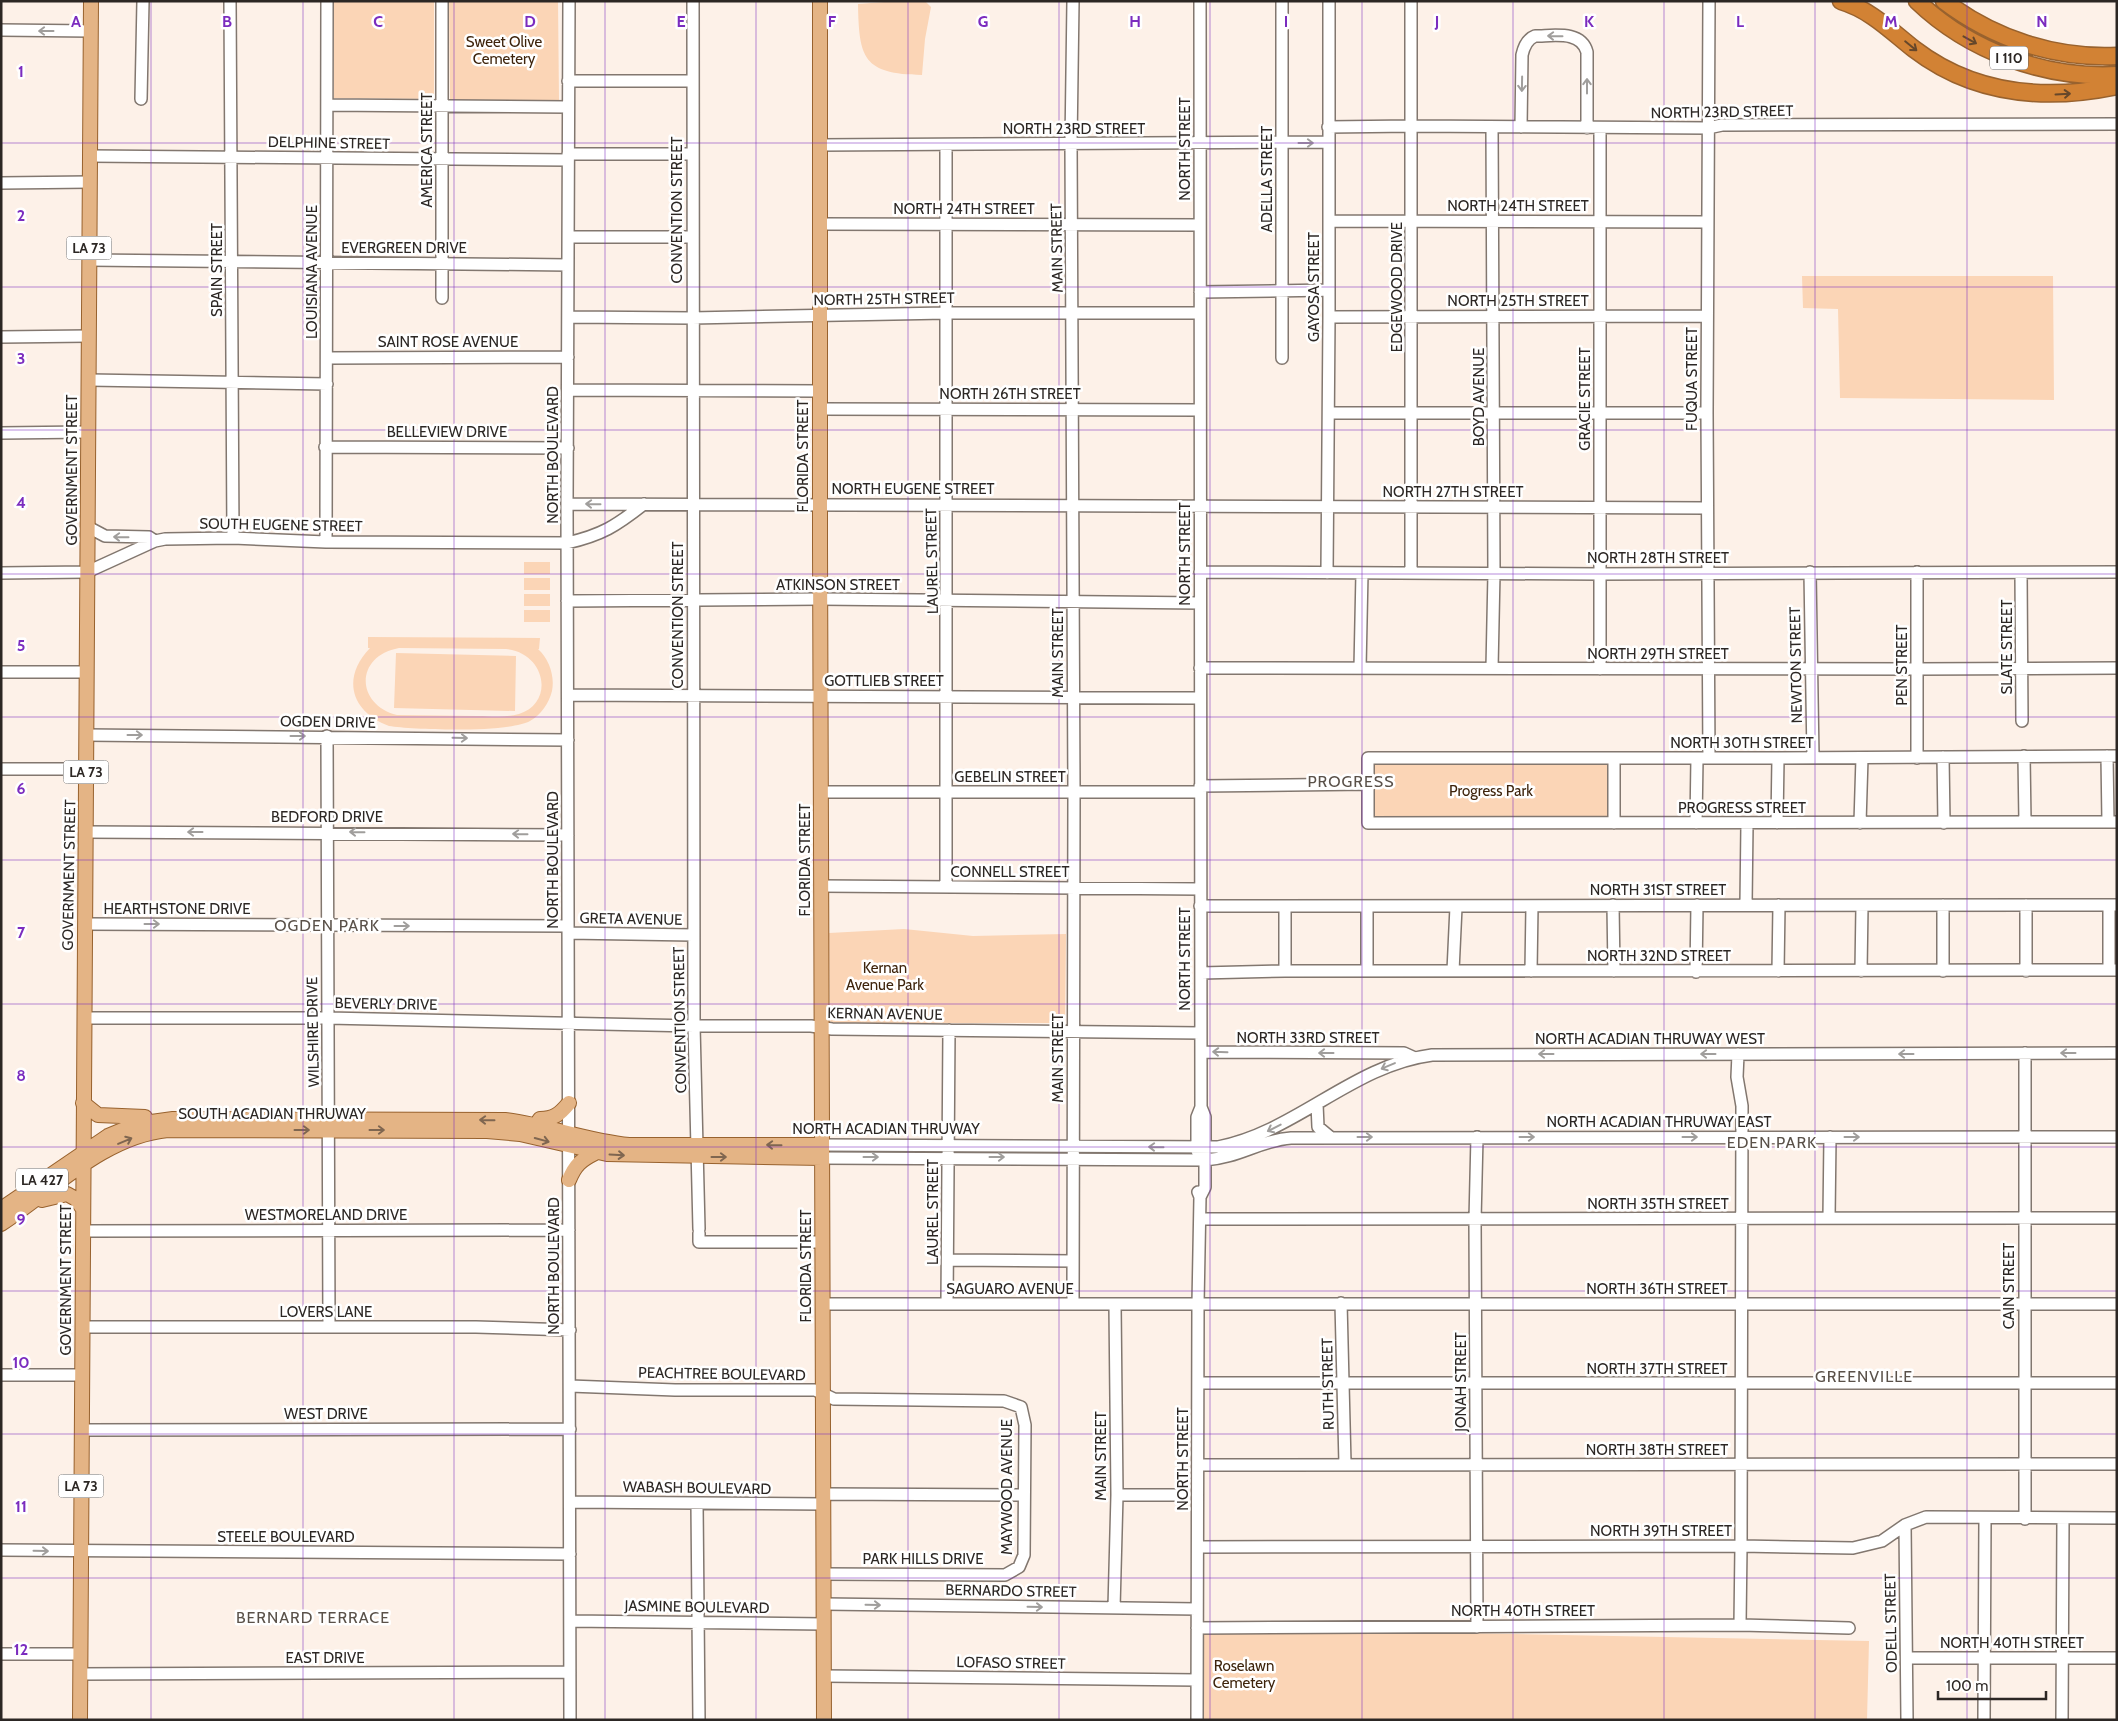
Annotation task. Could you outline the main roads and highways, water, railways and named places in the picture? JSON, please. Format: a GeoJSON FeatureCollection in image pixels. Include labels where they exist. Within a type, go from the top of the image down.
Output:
{"type":"FeatureCollection","features":[{"type":"Feature","properties":{"kind":"highway"},"geometry":{"type":"LineString","coordinates":[[1842,1],[1872,15],[1928,58],[1952,72],[1978,82],[2011,91],[2044,95],[2077,93],[2117,86]]}},
{"type":"Feature","properties":{"kind":"highway","name":"I 110"},"geometry":{"type":"LineString","coordinates":[[1917,1],[1934,16],[1964,36],[2009,58],[2068,73],[2117,75]]}},
{"type":"Feature","properties":{"kind":"highway","name":"I 110"},"geometry":{"type":"LineString","coordinates":[[1944,1],[1980,25],[2016,41],[2062,53],[2117,56]]}},
{"type":"Feature","properties":{"kind":"main road","name":"GOVERNMENT STREET"},"geometry":{"type":"LineString","coordinates":[[80,1720],[91,1]]}},
{"type":"Feature","properties":{"kind":"main road","name":"FLORIDA STREET"},"geometry":{"type":"LineString","coordinates":[[820,1],[819,391],[824,1720]]}},
{"type":"Feature","properties":{"kind":"main road"},"geometry":{"type":"LineString","coordinates":[[83,1103],[98,1115],[145,1117],[155,1120]]}},
{"type":"Feature","properties":{"kind":"main road"},"geometry":{"type":"LineString","coordinates":[[536,1125],[540,1119],[557,1115],[569,1103]]}},
{"type":"Feature","properties":{"kind":"main road","name":"SOUTH ACADIAN THRUWAY"},"geometry":{"type":"LineString","coordinates":[[1,1209],[83,1151],[122,1129],[155,1120],[211,1118],[487,1131],[569,1140]]}},
{"type":"Feature","properties":{"kind":"main road","name":"SOUTH ACADIAN THRUWAY"},"geometry":{"type":"LineString","coordinates":[[1,1224],[83,1166],[125,1140],[155,1132],[180,1129],[505,1120],[536,1125],[569,1140]]}},
{"type":"Feature","properties":{"kind":"main road","name":"NORTH ACADIAN THRUWAY"},"geometry":{"type":"LineString","coordinates":[[569,1140],[696,1151]]}},
{"type":"Feature","properties":{"kind":"main road","name":"NORTH ACADIAN THRUWAY"},"geometry":{"type":"LineString","coordinates":[[569,1140],[595,1153],[822,1151]]}},
{"type":"Feature","properties":{"kind":"main road"},"geometry":{"type":"LineString","coordinates":[[569,1180],[580,1160],[595,1153]]}},
{"type":"Feature","properties":{"kind":"main road"},"geometry":{"type":"LineString","coordinates":[[32,1203],[67,1194],[73,1197],[83,1209]]}},
{"type":"Feature","properties":{"kind":"district","name":"PROGRESS"},"geometry":{"type":"Point","coordinates":[1351,781]}},
{"type":"Feature","properties":{"kind":"district","name":"OGDEN PARK"},"geometry":{"type":"Point","coordinates":[327,925]}},
{"type":"Feature","properties":{"kind":"district","name":"EDEN PARK"},"geometry":{"type":"Point","coordinates":[1772,1142]}},
{"type":"Feature","properties":{"kind":"district","name":"GREENVILLE"},"geometry":{"type":"Point","coordinates":[1864,1376]}},
{"type":"Feature","properties":{"kind":"district","name":"BERNARD TERRACE"},"geometry":{"type":"Point","coordinates":[313,1617]}},
{"type":"Feature","properties":{"kind":"park label","name":"Sweet Olive Cemetery"},"geometry":{"type":"Point","coordinates":[504,50]}},
{"type":"Feature","properties":{"kind":"park label","name":"Progress Park"},"geometry":{"type":"Point","coordinates":[1491,791]}},
{"type":"Feature","properties":{"kind":"park label","name":"Kernan Avenue Park"},"geometry":{"type":"Point","coordinates":[885,976]}},
{"type":"Feature","properties":{"kind":"park label","name":"Roselawn Cemetery"},"geometry":{"type":"Point","coordinates":[1244,1674]}}]}
